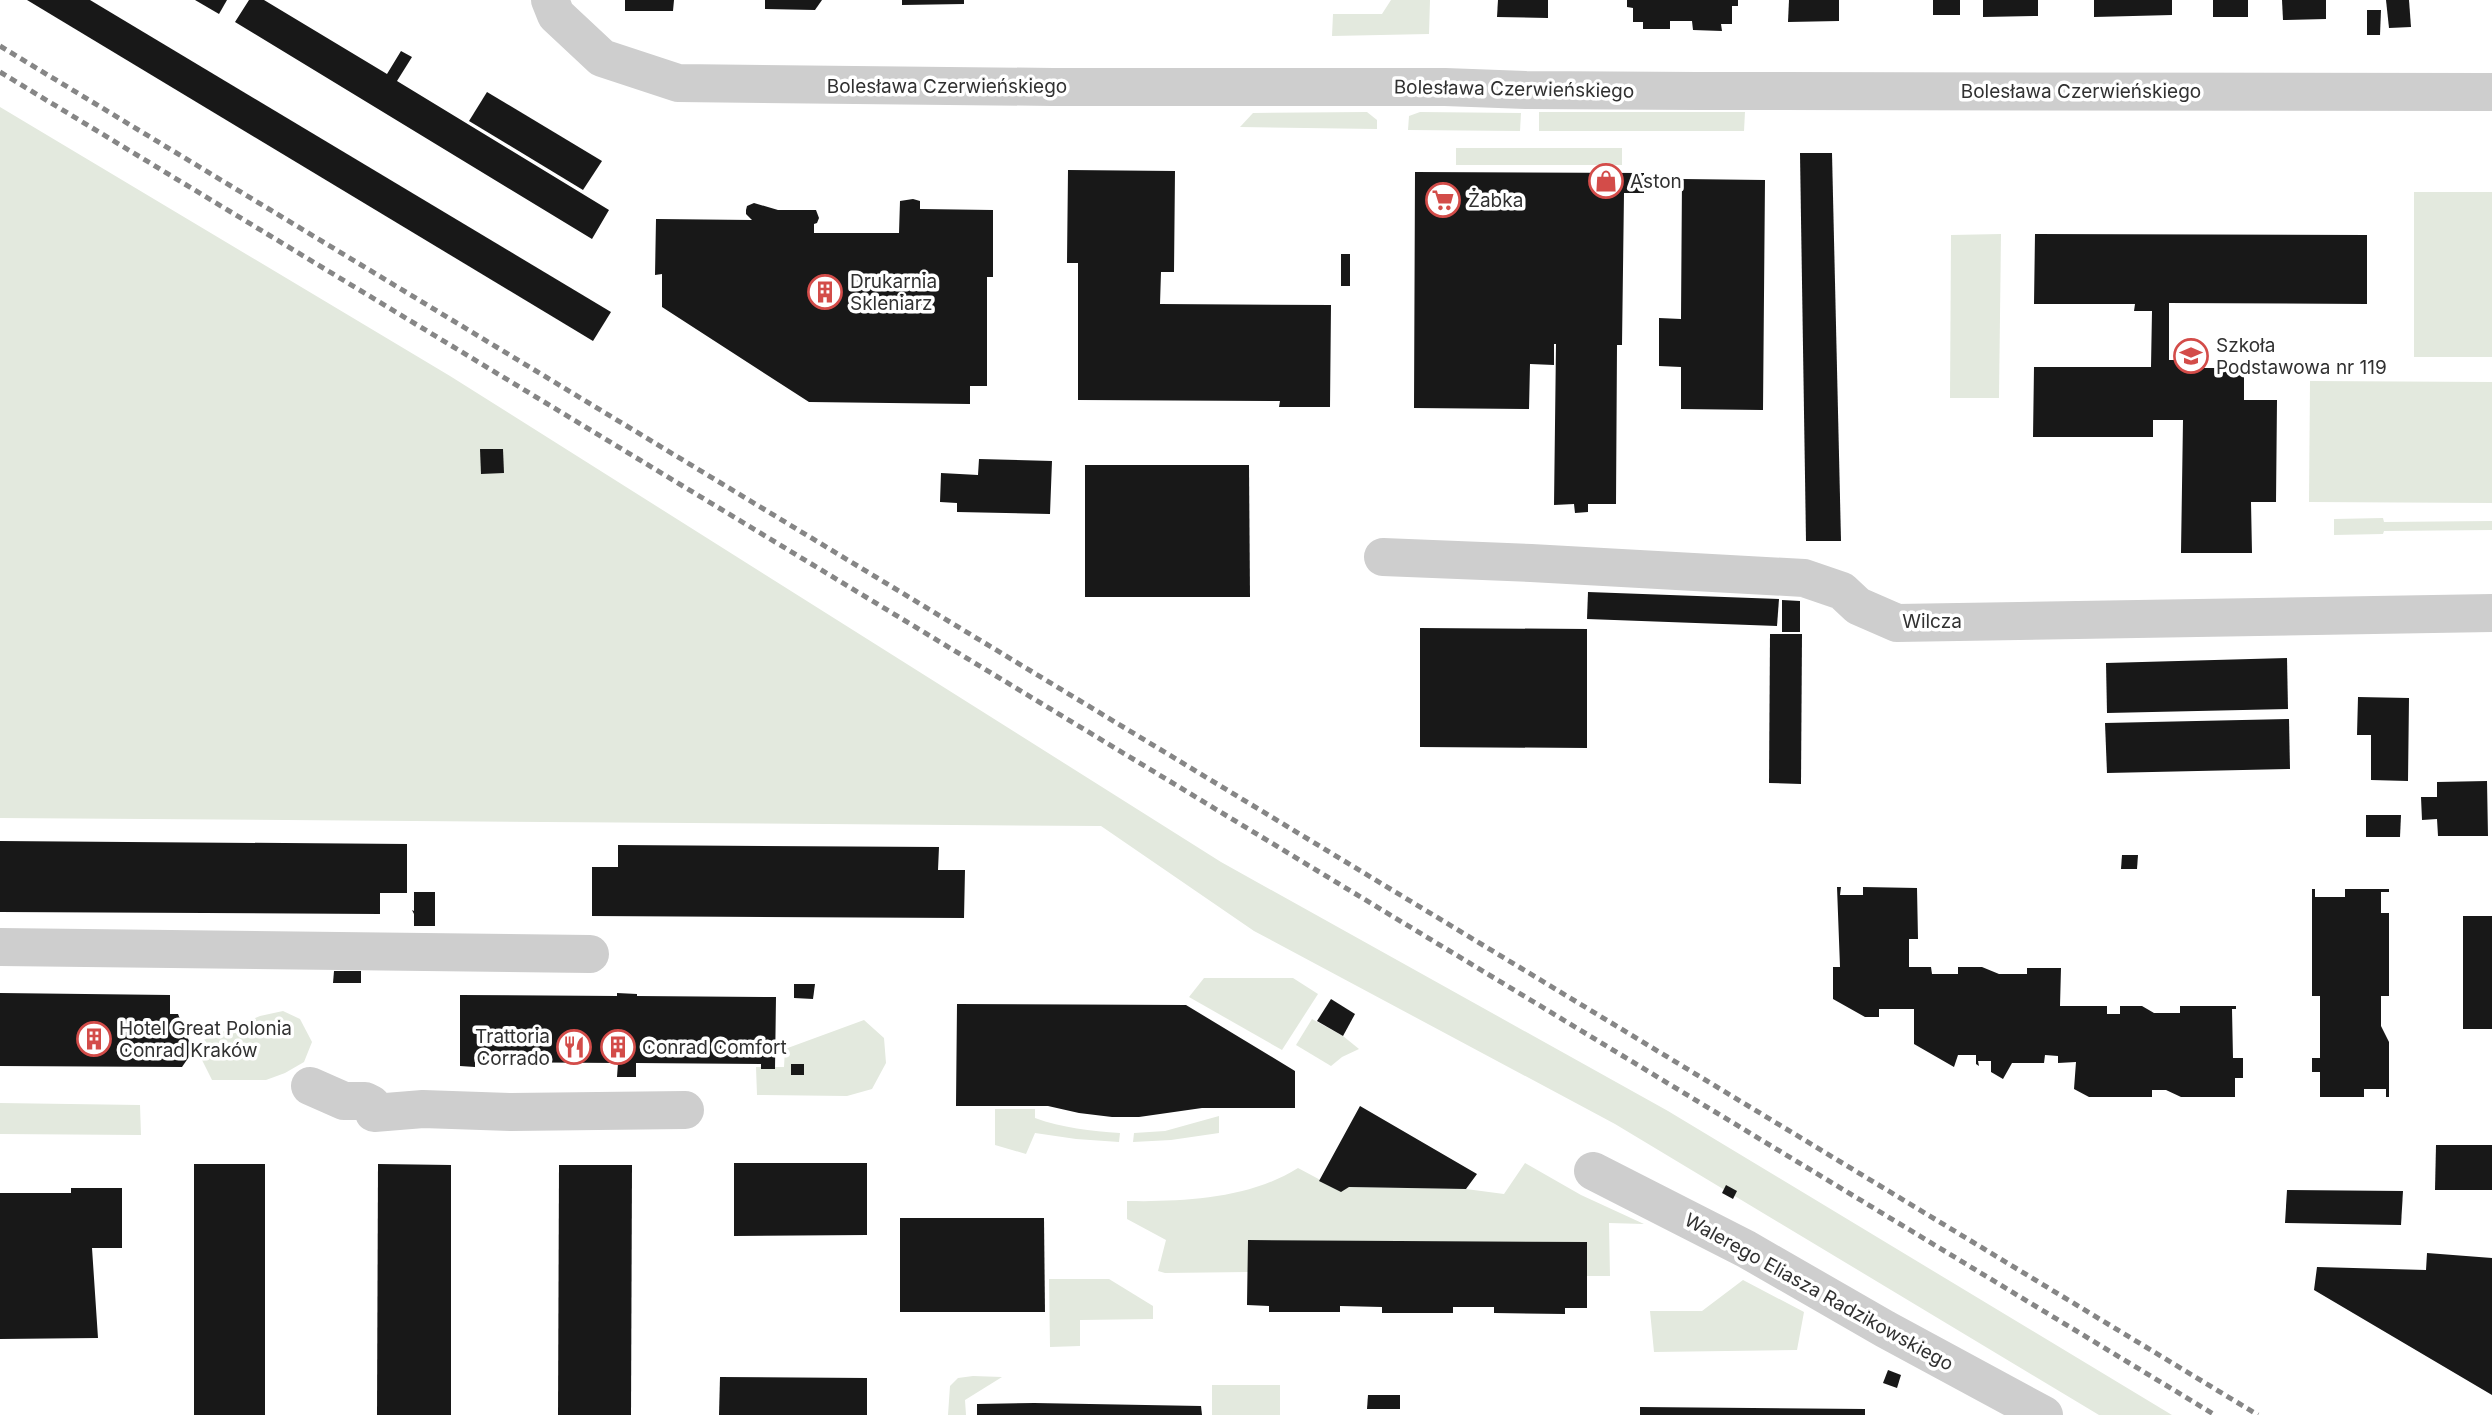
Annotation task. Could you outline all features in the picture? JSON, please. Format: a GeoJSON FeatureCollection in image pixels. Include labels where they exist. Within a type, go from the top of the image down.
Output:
{"type":"FeatureCollection","features":[{"type":"Feature","properties":{"kind":"street","name":"Bolesława Czerwieńskiego"},"geometry":{"type":"LineString","coordinates":[[553,8],[602,58],[678,83],[1698,91],[2492,92]]}},
{"type":"Feature","properties":{"kind":"street","name":"Wilcza"},"geometry":{"type":"LineString","coordinates":[[1383,557],[1804,578],[1842,591],[1858,606],[1897,623],[2492,613]]}},
{"type":"Feature","properties":{"kind":"street"},"geometry":{"type":"LineString","coordinates":[[0,947],[590,954]]}},
{"type":"Feature","properties":{"kind":"street"},"geometry":{"type":"LineString","coordinates":[[423,1109],[407,1091],[373,1084],[310,1086],[344,1101],[365,1101],[371,1104],[374,1113],[423,1109],[511,1112],[685,1110]]}},
{"type":"Feature","properties":{"kind":"street","name":"Walerego Eliasza Radzikowskiego"},"geometry":{"type":"LineString","coordinates":[[1593,1171],[1746,1250],[2044,1415]]}},
{"type":"Feature","properties":{"kind":"shaded area"},"geometry":{"type":"Polygon","coordinates":[[[1391,0],[1430,0],[1429,34],[1332,36],[1333,14],[1382,14],[1391,0]]]}},
{"type":"Feature","properties":{"kind":"shaded area"},"geometry":{"type":"Polygon","coordinates":[[[0,107],[450,376],[1221,862],[1668,1111],[2172,1415],[2099,1415],[1615,1124],[1254,931],[1101,826],[0,818],[0,107]]]}},
{"type":"Feature","properties":{"kind":"shaded area"},"geometry":{"type":"Polygon","coordinates":[[[1367,112],[1377,120],[1377,129],[1240,127],[1253,113],[1367,112]]]}},
{"type":"Feature","properties":{"kind":"shaded area"},"geometry":{"type":"Polygon","coordinates":[[[1420,112],[1521,113],[1520,131],[1408,130],[1409,116],[1420,112]]]}},
{"type":"Feature","properties":{"kind":"shaded area"},"geometry":{"type":"Polygon","coordinates":[[[1539,112],[1745,112],[1744,131],[1539,131],[1539,112]]]}},
{"type":"Feature","properties":{"kind":"shaded area"},"geometry":{"type":"Polygon","coordinates":[[[1456,148],[1622,148],[1622,165],[1456,165],[1456,148]]]}},
{"type":"Feature","properties":{"kind":"shaded area"},"geometry":{"type":"Polygon","coordinates":[[[2414,192],[2492,192],[2492,357],[2414,357],[2414,192]]]}},
{"type":"Feature","properties":{"kind":"shaded area"},"geometry":{"type":"Polygon","coordinates":[[[2001,234],[1999,398],[1950,398],[1951,235],[2001,234]]]}},
{"type":"Feature","properties":{"kind":"shaded area"},"geometry":{"type":"Polygon","coordinates":[[[2310,381],[2492,382],[2492,503],[2309,502],[2310,381]]]}},
{"type":"Feature","properties":{"kind":"shaded area"},"geometry":{"type":"Polygon","coordinates":[[[2383,518],[2384,522],[2492,521],[2492,530],[2384,531],[2383,534],[2334,535],[2334,519],[2383,518]]]}},
{"type":"Feature","properties":{"kind":"shaded area"},"geometry":{"type":"Polygon","coordinates":[[[1204,978],[1293,978],[1318,994],[1282,1050],[1189,997],[1204,978]]]}},
{"type":"Feature","properties":{"kind":"shaded area"},"geometry":{"type":"Polygon","coordinates":[[[283,1011],[300,1019],[312,1042],[304,1062],[266,1080],[212,1080],[194,1044],[260,1016],[283,1011]]]}},
{"type":"Feature","properties":{"kind":"shaded area"},"geometry":{"type":"Polygon","coordinates":[[[1312,1019],[1343,1036],[1359,1049],[1331,1066],[1296,1045],[1312,1019]]]}},
{"type":"Feature","properties":{"kind":"shaded area"},"geometry":{"type":"Polygon","coordinates":[[[864,1020],[884,1038],[886,1063],[872,1089],[847,1096],[757,1095],[756,1067],[784,1067],[785,1049],[864,1020]]]}},
{"type":"Feature","properties":{"kind":"shaded area"},"geometry":{"type":"Polygon","coordinates":[[[0,1103],[140,1105],[141,1135],[0,1134],[0,1103]]]}},
{"type":"Feature","properties":{"kind":"shaded area"},"geometry":{"type":"Polygon","coordinates":[[[995,1109],[1035,1109],[1035,1118],[1045,1121],[1120,1133],[1119,1142],[1035,1133],[1026,1154],[995,1145],[995,1109]]]}},
{"type":"Feature","properties":{"kind":"shaded area"},"geometry":{"type":"Polygon","coordinates":[[[1219,1116],[1219,1133],[1133,1142],[1134,1133],[1165,1131],[1219,1116]]]}},
{"type":"Feature","properties":{"kind":"shaded area"},"geometry":{"type":"Polygon","coordinates":[[[1525,1163],[1581,1195],[1644,1224],[1609,1223],[1610,1276],[1587,1276],[1587,1242],[1248,1272],[1165,1273],[1158,1271],[1166,1240],[1127,1219],[1127,1201],[1170,1201],[1237,1192],[1279,1178],[1298,1168],[1341,1191],[1349,1187],[1466,1189],[1504,1194],[1525,1163]]]}},
{"type":"Feature","properties":{"kind":"shaded area"},"geometry":{"type":"Polygon","coordinates":[[[1049,1279],[1109,1279],[1153,1306],[1153,1319],[1080,1320],[1080,1346],[1050,1347],[1049,1279]]]}},
{"type":"Feature","properties":{"kind":"shaded area"},"geometry":{"type":"Polygon","coordinates":[[[1743,1280],[1804,1312],[1797,1350],[1654,1352],[1650,1311],[1702,1311],[1743,1280]]]}},
{"type":"Feature","properties":{"kind":"shaded area"},"geometry":{"type":"Polygon","coordinates":[[[1002,1377],[965,1400],[966,1415],[948,1415],[950,1386],[958,1378],[1002,1377]]]}},
{"type":"Feature","properties":{"kind":"shaded area"},"geometry":{"type":"Polygon","coordinates":[[[1212,1385],[1280,1385],[1280,1415],[1212,1415],[1212,1385]]]}},
{"type":"Feature","properties":{"kind":"building"},"geometry":{"type":"Polygon","coordinates":[[[27,0],[90,0],[611,312],[593,341],[27,0]]]}},
{"type":"Feature","properties":{"kind":"building"},"geometry":{"type":"Polygon","coordinates":[[[195,0],[227,0],[219,14],[195,0]]]}},
{"type":"Feature","properties":{"kind":"building"},"geometry":{"type":"Polygon","coordinates":[[[249,0],[264,0],[387,74],[401,51],[412,57],[397,81],[609,210],[592,239],[235,22],[249,0]]]}},
{"type":"Feature","properties":{"kind":"building"},"geometry":{"type":"Polygon","coordinates":[[[625,0],[674,0],[673,11],[625,11],[625,0]]]}},
{"type":"Feature","properties":{"kind":"building"},"geometry":{"type":"Polygon","coordinates":[[[765,0],[822,0],[815,10],[765,9],[765,0]]]}},
{"type":"Feature","properties":{"kind":"building"},"geometry":{"type":"Polygon","coordinates":[[[902,0],[964,0],[964,4],[902,5],[902,0]]]}},
{"type":"Feature","properties":{"kind":"building"},"geometry":{"type":"Polygon","coordinates":[[[1498,0],[1548,0],[1548,18],[1497,17],[1498,0]]]}},
{"type":"Feature","properties":{"kind":"building"},"geometry":{"type":"Polygon","coordinates":[[[1627,0],[1738,0],[1738,6],[1732,6],[1732,24],[1721,24],[1722,31],[1693,30],[1692,21],[1670,21],[1670,29],[1643,29],[1643,22],[1633,22],[1633,8],[1627,7],[1627,0]]]}},
{"type":"Feature","properties":{"kind":"building"},"geometry":{"type":"Polygon","coordinates":[[[1789,0],[1839,0],[1839,21],[1788,22],[1789,0]]]}},
{"type":"Feature","properties":{"kind":"building"},"geometry":{"type":"Polygon","coordinates":[[[1933,0],[1960,0],[1960,15],[1933,15],[1933,0]]]}},
{"type":"Feature","properties":{"kind":"building"},"geometry":{"type":"Polygon","coordinates":[[[1983,0],[2038,0],[2038,16],[1983,17],[1983,0]]]}},
{"type":"Feature","properties":{"kind":"building"},"geometry":{"type":"Polygon","coordinates":[[[2094,0],[2172,0],[2172,15],[2094,17],[2094,0]]]}},
{"type":"Feature","properties":{"kind":"building"},"geometry":{"type":"Polygon","coordinates":[[[2213,0],[2248,0],[2248,17],[2213,17],[2213,0]]]}},
{"type":"Feature","properties":{"kind":"building"},"geometry":{"type":"Polygon","coordinates":[[[2282,0],[2326,0],[2326,19],[2283,20],[2282,0]]]}},
{"type":"Feature","properties":{"kind":"building"},"geometry":{"type":"Polygon","coordinates":[[[2386,0],[2409,0],[2411,27],[2389,28],[2386,0]]]}},
{"type":"Feature","properties":{"kind":"building"},"geometry":{"type":"Polygon","coordinates":[[[2367,10],[2381,10],[2380,35],[2367,35],[2367,10]]]}},
{"type":"Feature","properties":{"kind":"building"},"geometry":{"type":"Polygon","coordinates":[[[487,92],[602,161],[583,190],[469,121],[487,92]]]}},
{"type":"Feature","properties":{"kind":"building"},"geometry":{"type":"Polygon","coordinates":[[[1800,153],[1832,153],[1841,541],[1806,541],[1800,153]]]}},
{"type":"Feature","properties":{"kind":"building"},"geometry":{"type":"Polygon","coordinates":[[[1068,170],[1175,171],[1174,272],[1161,272],[1160,304],[1331,305],[1330,407],[1279,407],[1280,401],[1078,400],[1078,263],[1067,263],[1068,170]]]}},
{"type":"Feature","properties":{"kind":"building"},"geometry":{"type":"Polygon","coordinates":[[[1415,172],[1644,173],[1644,193],[1624,193],[1622,345],[1617,345],[1616,504],[1588,504],[1588,512],[1575,513],[1574,504],[1554,505],[1556,344],[1554,365],[1530,364],[1529,409],[1414,408],[1415,172]]]}},
{"type":"Feature","properties":{"kind":"building"},"geometry":{"type":"Polygon","coordinates":[[[1682,179],[1765,180],[1763,410],[1681,409],[1681,367],[1659,366],[1659,318],[1681,319],[1682,179]]]}},
{"type":"Feature","properties":{"kind":"building","name":"Drukarnia Skleniarz"},"geometry":{"type":"Polygon","coordinates":[[[900,201],[920,201],[920,209],[993,210],[993,277],[987,277],[987,386],[970,386],[970,404],[809,402],[662,307],[662,274],[655,275],[656,219],[752,220],[746,210],[747,206],[754,203],[778,210],[816,210],[819,218],[814,224],[814,233],[899,233],[900,201]]]}},
{"type":"Feature","properties":{"kind":"building"},"geometry":{"type":"Polygon","coordinates":[[[2035,234],[2367,235],[2367,304],[2169,303],[2169,360],[2185,360],[2185,368],[2244,368],[2244,400],[2277,400],[2276,502],[2251,502],[2252,553],[2181,553],[2183,420],[2153,420],[2153,437],[2033,437],[2034,367],[2151,367],[2152,311],[2134,311],[2135,304],[2034,304],[2035,234]]]}},
{"type":"Feature","properties":{"kind":"building"},"geometry":{"type":"Polygon","coordinates":[[[1341,254],[1350,254],[1350,286],[1341,286],[1341,254]]]}},
{"type":"Feature","properties":{"kind":"building"},"geometry":{"type":"Polygon","coordinates":[[[480,449],[503,449],[504,473],[481,474],[480,449]]]}},
{"type":"Feature","properties":{"kind":"building"},"geometry":{"type":"Polygon","coordinates":[[[979,459],[1052,461],[1050,514],[957,512],[957,503],[940,502],[941,473],[978,475],[979,459]]]}},
{"type":"Feature","properties":{"kind":"building"},"geometry":{"type":"Polygon","coordinates":[[[1085,465],[1249,465],[1250,597],[1085,597],[1085,465]]]}},
{"type":"Feature","properties":{"kind":"building"},"geometry":{"type":"Polygon","coordinates":[[[1588,592],[1779,599],[1777,626],[1587,619],[1588,592]]]}},
{"type":"Feature","properties":{"kind":"building"},"geometry":{"type":"Polygon","coordinates":[[[1782,600],[1800,601],[1800,632],[1782,632],[1782,600]]]}},
{"type":"Feature","properties":{"kind":"building"},"geometry":{"type":"Polygon","coordinates":[[[1420,628],[1587,629],[1587,748],[1420,747],[1420,628]]]}},
{"type":"Feature","properties":{"kind":"building"},"geometry":{"type":"Polygon","coordinates":[[[1770,634],[1802,634],[1801,784],[1769,783],[1770,634]]]}},
{"type":"Feature","properties":{"kind":"building"},"geometry":{"type":"Polygon","coordinates":[[[2287,658],[2288,709],[2107,713],[2106,663],[2287,658]]]}},
{"type":"Feature","properties":{"kind":"building"},"geometry":{"type":"Polygon","coordinates":[[[2358,697],[2409,698],[2408,781],[2371,780],[2371,735],[2357,735],[2358,697]]]}},
{"type":"Feature","properties":{"kind":"building"},"geometry":{"type":"Polygon","coordinates":[[[2289,719],[2290,769],[2107,773],[2105,723],[2289,719]]]}},
{"type":"Feature","properties":{"kind":"building"},"geometry":{"type":"Polygon","coordinates":[[[2487,781],[2488,836],[2438,836],[2437,819],[2422,820],[2421,797],[2437,797],[2437,782],[2487,781]]]}},
{"type":"Feature","properties":{"kind":"building"},"geometry":{"type":"Polygon","coordinates":[[[2366,815],[2401,815],[2400,837],[2366,837],[2366,815]]]}},
{"type":"Feature","properties":{"kind":"building"},"geometry":{"type":"Polygon","coordinates":[[[0,841],[407,844],[407,893],[380,893],[380,914],[0,912],[0,841]]]}},
{"type":"Feature","properties":{"kind":"building"},"geometry":{"type":"Polygon","coordinates":[[[618,845],[939,847],[938,870],[965,870],[964,918],[592,916],[592,867],[618,867],[618,845]]]}},
{"type":"Feature","properties":{"kind":"building"},"geometry":{"type":"Polygon","coordinates":[[[2122,855],[2138,855],[2137,869],[2121,869],[2122,855]]]}},
{"type":"Feature","properties":{"kind":"building"},"geometry":{"type":"Polygon","coordinates":[[[1837,887],[1841,887],[1840,895],[1863,895],[1863,887],[1917,888],[1918,939],[1909,939],[1909,967],[1931,967],[1932,974],[1958,974],[1958,967],[1982,967],[1999,974],[2027,974],[2027,968],[2061,968],[2060,1006],[2107,1006],[2107,1014],[2120,1014],[2120,1006],[2142,1006],[2154,1013],[2180,1013],[2180,1006],[2236,1006],[2236,1009],[2232,1009],[2233,1058],[2243,1058],[2243,1078],[2235,1078],[2235,1097],[2181,1097],[2166,1090],[2152,1090],[2152,1097],[2089,1097],[2074,1089],[2076,1062],[2058,1063],[2058,1056],[2045,1055],[2044,1063],[2012,1063],[2003,1079],[1991,1072],[1991,1061],[1978,1061],[1979,1066],[1976,1064],[1976,1055],[1958,1055],[1954,1067],[1914,1044],[1914,1009],[1879,1009],[1879,1017],[1865,1017],[1833,999],[1833,967],[1840,967],[1837,887]]]}},
{"type":"Feature","properties":{"kind":"building"},"geometry":{"type":"Polygon","coordinates":[[[2312,889],[2315,889],[2315,897],[2345,897],[2345,889],[2389,889],[2389,892],[2381,892],[2381,913],[2389,913],[2389,996],[2381,996],[2381,1026],[2389,1042],[2389,1097],[2386,1097],[2386,1089],[2364,1089],[2364,1097],[2320,1097],[2320,1072],[2312,1072],[2312,1058],[2320,1058],[2320,996],[2312,996],[2312,889]]]}},
{"type":"Feature","properties":{"kind":"building"},"geometry":{"type":"Polygon","coordinates":[[[414,892],[435,892],[435,926],[414,926],[414,892]]]}},
{"type":"Feature","properties":{"kind":"building"},"geometry":{"type":"Polygon","coordinates":[[[2463,916],[2492,916],[2492,1029],[2463,1029],[2463,916]]]}},
{"type":"Feature","properties":{"kind":"building"},"geometry":{"type":"Polygon","coordinates":[[[334,971],[361,971],[361,983],[333,983],[334,971]]]}},
{"type":"Feature","properties":{"kind":"building"},"geometry":{"type":"Polygon","coordinates":[[[794,984],[815,984],[813,999],[794,998],[794,984]]]}},
{"type":"Feature","properties":{"kind":"building","name":"Hotel Great Polonia Conrad Kraków"},"geometry":{"type":"Polygon","coordinates":[[[0,993],[170,995],[170,1014],[178,1014],[193,1051],[182,1067],[0,1066],[0,993]]]}},
{"type":"Feature","properties":{"kind":"building","name":"Conrad Comfort"},"geometry":{"type":"Polygon","coordinates":[[[617,993],[637,996],[776,997],[775,1069],[761,1069],[761,1064],[636,1063],[636,1077],[617,1077],[618,1063],[475,1062],[475,1067],[460,1066],[460,995],[617,996],[617,993]]]}},
{"type":"Feature","properties":{"kind":"building"},"geometry":{"type":"Polygon","coordinates":[[[1331,999],[1355,1014],[1343,1036],[1317,1021],[1331,999]]]}},
{"type":"Feature","properties":{"kind":"building"},"geometry":{"type":"Polygon","coordinates":[[[957,1004],[1186,1005],[1295,1071],[1295,1108],[1202,1108],[1139,1117],[1112,1117],[1048,1106],[956,1106],[957,1004]]]}},
{"type":"Feature","properties":{"kind":"building"},"geometry":{"type":"Polygon","coordinates":[[[791,1064],[804,1064],[804,1075],[791,1075],[791,1064]]]}},
{"type":"Feature","properties":{"kind":"building"},"geometry":{"type":"Polygon","coordinates":[[[1360,1106],[1477,1174],[1466,1189],[1349,1187],[1341,1192],[1319,1181],[1360,1106]]]}},
{"type":"Feature","properties":{"kind":"building"},"geometry":{"type":"Polygon","coordinates":[[[2436,1145],[2492,1145],[2492,1190],[2435,1190],[2436,1145]]]}},
{"type":"Feature","properties":{"kind":"building"},"geometry":{"type":"Polygon","coordinates":[[[734,1163],[867,1163],[867,1235],[734,1236],[734,1163]]]}},
{"type":"Feature","properties":{"kind":"building"},"geometry":{"type":"Polygon","coordinates":[[[194,1164],[265,1164],[265,1415],[194,1415],[194,1164]]]}},
{"type":"Feature","properties":{"kind":"building"},"geometry":{"type":"Polygon","coordinates":[[[378,1164],[451,1165],[451,1415],[377,1415],[378,1164]]]}},
{"type":"Feature","properties":{"kind":"building"},"geometry":{"type":"Polygon","coordinates":[[[559,1165],[632,1165],[631,1415],[558,1415],[559,1165]]]}},
{"type":"Feature","properties":{"kind":"building"},"geometry":{"type":"Polygon","coordinates":[[[1726,1185],[1737,1191],[1733,1199],[1722,1193],[1726,1185]]]}},
{"type":"Feature","properties":{"kind":"building"},"geometry":{"type":"Polygon","coordinates":[[[71,1188],[122,1188],[122,1248],[92,1248],[98,1338],[0,1339],[0,1193],[71,1193],[71,1188]]]}},
{"type":"Feature","properties":{"kind":"building"},"geometry":{"type":"Polygon","coordinates":[[[2287,1190],[2403,1191],[2401,1225],[2285,1223],[2287,1190]]]}},
{"type":"Feature","properties":{"kind":"building"},"geometry":{"type":"Polygon","coordinates":[[[900,1218],[1044,1218],[1045,1312],[900,1312],[900,1218]]]}},
{"type":"Feature","properties":{"kind":"building"},"geometry":{"type":"Polygon","coordinates":[[[1248,1240],[1587,1242],[1587,1308],[1565,1308],[1565,1314],[1494,1313],[1494,1307],[1453,1307],[1453,1313],[1382,1313],[1382,1307],[1340,1306],[1340,1312],[1269,1312],[1269,1306],[1247,1305],[1248,1240]]]}},
{"type":"Feature","properties":{"kind":"building"},"geometry":{"type":"Polygon","coordinates":[[[2427,1253],[2492,1258],[2492,1395],[2314,1290],[2317,1267],[2426,1270],[2427,1253]]]}},
{"type":"Feature","properties":{"kind":"building"},"geometry":{"type":"Polygon","coordinates":[[[1888,1370],[1901,1375],[1897,1388],[1883,1383],[1888,1370]]]}},
{"type":"Feature","properties":{"kind":"building"},"geometry":{"type":"Polygon","coordinates":[[[720,1377],[867,1378],[867,1415],[719,1415],[720,1377]]]}},
{"type":"Feature","properties":{"kind":"building"},"geometry":{"type":"Polygon","coordinates":[[[1368,1395],[1400,1395],[1400,1409],[1367,1409],[1368,1395]]]}},
{"type":"Feature","properties":{"kind":"building"},"geometry":{"type":"Polygon","coordinates":[[[977,1404],[1201,1406],[1202,1415],[977,1415],[977,1404]]]}},
{"type":"Feature","properties":{"kind":"building"},"geometry":{"type":"Polygon","coordinates":[[[1640,1407],[1865,1409],[1865,1415],[1640,1415],[1640,1407]]]}},
{"type":"Feature","properties":{"kind":"railway"},"geometry":{"type":"LineString","coordinates":[[0,46],[2258,1415]]}},
{"type":"Feature","properties":{"kind":"railway"},"geometry":{"type":"LineString","coordinates":[[0,72],[2215,1415]]}},
{"type":"Feature","properties":{"kind":"place","name":"Aston"},"geometry":{"type":"Point","coordinates":[1606,181]}},
{"type":"Feature","properties":{"kind":"place","name":"Żabka"},"geometry":{"type":"Point","coordinates":[1443,200]}},
{"type":"Feature","properties":{"kind":"place","name":"Drukarnia Skleniarz"},"geometry":{"type":"Point","coordinates":[825,292]}},
{"type":"Feature","properties":{"kind":"place","name":"Szkoła Podstawowa nr 119"},"geometry":{"type":"Point","coordinates":[2191,356]}},
{"type":"Feature","properties":{"kind":"place","name":"Hotel Great Polonia Conrad Kraków"},"geometry":{"type":"Point","coordinates":[94,1039]}},
{"type":"Feature","properties":{"kind":"place","name":"Trattoria Corrado"},"geometry":{"type":"Point","coordinates":[574,1047]}},
{"type":"Feature","properties":{"kind":"place","name":"Conrad Comfort"},"geometry":{"type":"Point","coordinates":[618,1047]}}]}
